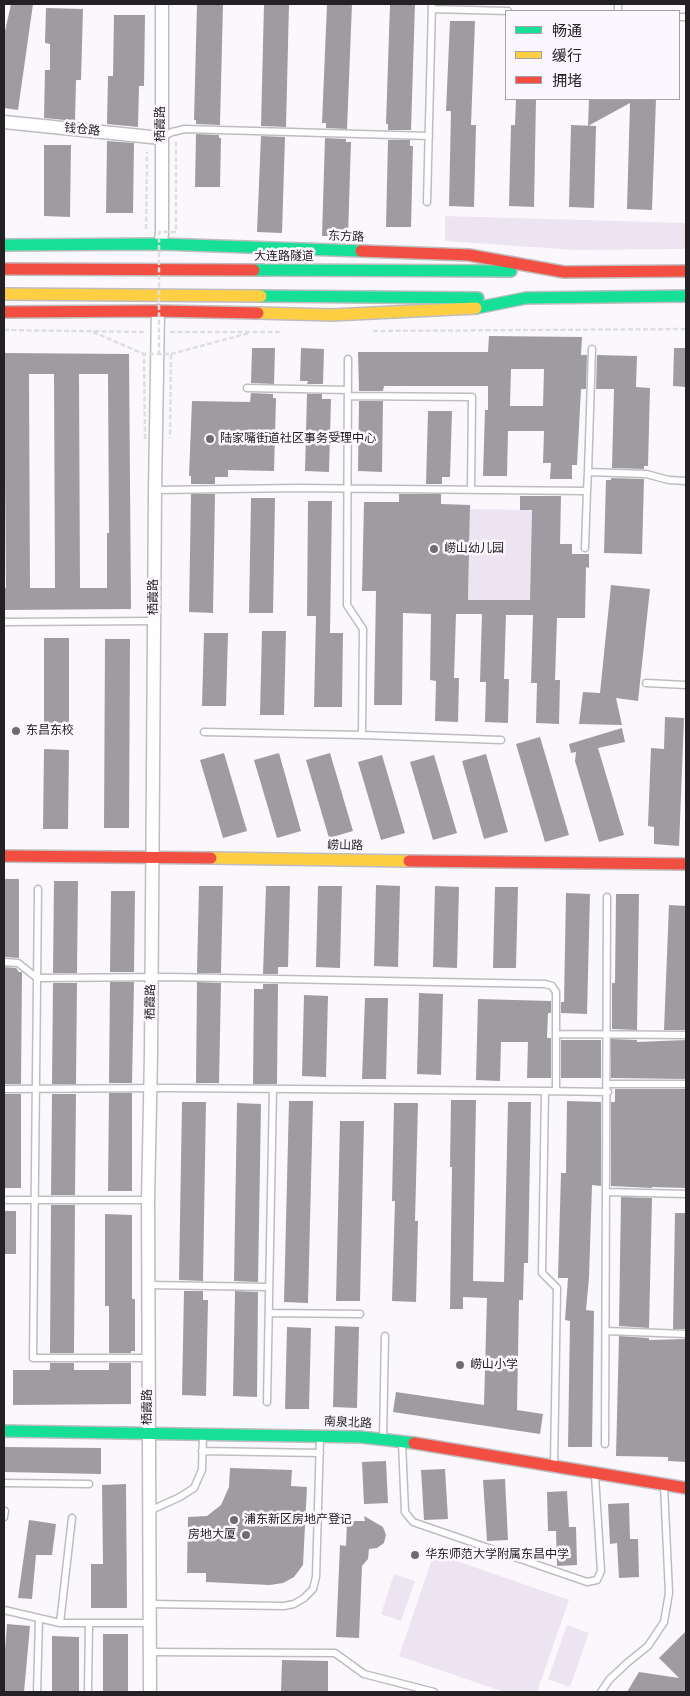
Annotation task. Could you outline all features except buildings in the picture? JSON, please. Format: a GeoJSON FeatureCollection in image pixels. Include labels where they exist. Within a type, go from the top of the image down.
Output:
{"type":"FeatureCollection","features":[{"type":"Feature","properties":{"kind":"main road","name":"东方路"},"geometry":{"type":"LineString","coordinates":[[4,245],[160,244],[469,256],[564,272],[686,271]]}},
{"type":"Feature","properties":{"kind":"main road","name":"大连路隧道"},"geometry":{"type":"LineString","coordinates":[[4,269],[564,272]]}},
{"type":"Feature","properties":{"kind":"main road"},"geometry":{"type":"LineString","coordinates":[[4,294],[526,298],[686,296]]}},
{"type":"Feature","properties":{"kind":"main road"},"geometry":{"type":"LineString","coordinates":[[4,312],[158,311],[332,315],[482,308],[526,298]]}},
{"type":"Feature","properties":{"kind":"main road","name":"崂山路"},"geometry":{"type":"LineString","coordinates":[[4,856],[686,864]]}},
{"type":"Feature","properties":{"kind":"main road","name":"南泉北路"},"geometry":{"type":"LineString","coordinates":[[4,1431],[320,1435],[383,1439],[686,1488]]}},
{"type":"Feature","properties":{"kind":"street","name":"栖霞路"},"geometry":{"type":"LineString","coordinates":[[160,244],[162,234],[162,4]]}},
{"type":"Feature","properties":{"kind":"street","name":"钱仓路"},"geometry":{"type":"LineString","coordinates":[[4,122],[161,138]]}},
{"type":"Feature","properties":{"kind":"street","name":"栖霞路"},"geometry":{"type":"LineString","coordinates":[[150,1692],[148,1200],[158,311]]}},
{"type":"Feature","properties":{"kind":"lane"},"geometry":{"type":"LineString","coordinates":[[427,202],[432,6],[505,11]]}},
{"type":"Feature","properties":{"kind":"lane"},"geometry":{"type":"LineString","coordinates":[[161,138],[172,132],[185,129],[428,136]]}},
{"type":"Feature","properties":{"kind":"lane"},"geometry":{"type":"LineString","coordinates":[[585,548],[592,349]]}},
{"type":"Feature","properties":{"kind":"lane"},"geometry":{"type":"LineString","coordinates":[[348,359],[347,606],[363,629],[362,735]]}},
{"type":"Feature","properties":{"kind":"lane"},"geometry":{"type":"LineString","coordinates":[[247,388],[472,397],[471,490]]}},
{"type":"Feature","properties":{"kind":"lane"},"geometry":{"type":"LineString","coordinates":[[588,472],[646,474],[669,480],[686,481]]}},
{"type":"Feature","properties":{"kind":"lane"},"geometry":{"type":"LineString","coordinates":[[155,490],[587,491]]}},
{"type":"Feature","properties":{"kind":"lane"},"geometry":{"type":"LineString","coordinates":[[4,622],[154,621]]}},
{"type":"Feature","properties":{"kind":"lane"},"geometry":{"type":"LineString","coordinates":[[646,683],[686,684]]}},
{"type":"Feature","properties":{"kind":"lane"},"geometry":{"type":"LineString","coordinates":[[204,732],[501,740]]}},
{"type":"Feature","properties":{"kind":"lane"},"geometry":{"type":"LineString","coordinates":[[38,889],[33,1358],[148,1358]]}},
{"type":"Feature","properties":{"kind":"lane"},"geometry":{"type":"LineString","coordinates":[[605,1444],[608,1092],[607,897]]}},
{"type":"Feature","properties":{"kind":"lane"},"geometry":{"type":"LineString","coordinates":[[4,962],[18,962],[37,978],[544,984],[552,986],[556,992],[556,1091]]}},
{"type":"Feature","properties":{"kind":"lane"},"geometry":{"type":"LineString","coordinates":[[556,1034],[686,1035]]}},
{"type":"Feature","properties":{"kind":"lane"},"geometry":{"type":"LineString","coordinates":[[608,1084],[686,1084]]}},
{"type":"Feature","properties":{"kind":"lane"},"geometry":{"type":"LineString","coordinates":[[4,1089],[150,1088],[608,1092]]}},
{"type":"Feature","properties":{"kind":"lane"},"geometry":{"type":"LineString","coordinates":[[267,1402],[273,1089]]}},
{"type":"Feature","properties":{"kind":"lane"},"geometry":{"type":"LineString","coordinates":[[544,1091],[542,1273],[556,1288],[554,1466]]}},
{"type":"Feature","properties":{"kind":"lane"},"geometry":{"type":"LineString","coordinates":[[607,1192],[686,1194]]}},
{"type":"Feature","properties":{"kind":"lane"},"geometry":{"type":"LineString","coordinates":[[4,1200],[148,1200]]}},
{"type":"Feature","properties":{"kind":"lane"},"geometry":{"type":"LineString","coordinates":[[148,1285],[269,1287]]}},
{"type":"Feature","properties":{"kind":"lane"},"geometry":{"type":"LineString","coordinates":[[269,1313],[360,1314]]}},
{"type":"Feature","properties":{"kind":"lane"},"geometry":{"type":"LineString","coordinates":[[606,1331],[686,1334]]}},
{"type":"Feature","properties":{"kind":"lane"},"geometry":{"type":"LineString","coordinates":[[383,1439],[385,1336]]}},
{"type":"Feature","properties":{"kind":"lane"},"geometry":{"type":"LineString","coordinates":[[148,1511],[180,1497],[194,1488],[202,1470],[203,1434]]}},
{"type":"Feature","properties":{"kind":"lane"},"geometry":{"type":"LineString","coordinates":[[149,1604],[284,1606],[294,1604],[304,1598],[313,1589],[316,1577],[320,1435]]}},
{"type":"Feature","properties":{"kind":"lane"},"geometry":{"type":"LineString","coordinates":[[402,1441],[405,1512],[413,1522],[587,1582],[596,1580],[601,1572],[595,1473]]}},
{"type":"Feature","properties":{"kind":"lane"},"geometry":{"type":"LineString","coordinates":[[202,1452],[320,1453]]}},
{"type":"Feature","properties":{"kind":"lane"},"geometry":{"type":"LineString","coordinates":[[4,1483],[89,1484]]}},
{"type":"Feature","properties":{"kind":"lane"},"geometry":{"type":"LineString","coordinates":[[601,1692],[609,1680],[648,1646],[664,1622],[669,1593],[664,1485]]}},
{"type":"Feature","properties":{"kind":"lane"},"geometry":{"type":"LineString","coordinates":[[60,1623],[72,1518]]}},
{"type":"Feature","properties":{"kind":"lane"},"geometry":{"type":"LineString","coordinates":[[4,1610],[60,1623],[149,1622]]}},
{"type":"Feature","properties":{"kind":"lane"},"geometry":{"type":"LineString","coordinates":[[37,1692],[39,1619]]}},
{"type":"Feature","properties":{"kind":"lane"},"geometry":{"type":"LineString","coordinates":[[88,1692],[89,1623]]}},
{"type":"Feature","properties":{"kind":"lane"},"geometry":{"type":"LineString","coordinates":[[150,1652],[335,1653],[364,1674],[434,1692]]}},
{"type":"Feature","properties":{"kind":"path"},"geometry":{"type":"LineString","coordinates":[[159,354],[159,232],[176,232],[176,142]]}},
{"type":"Feature","properties":{"kind":"path"},"geometry":{"type":"LineString","coordinates":[[90,331],[144,354],[171,354],[253,332]]}},
{"type":"Feature","properties":{"kind":"path"},"geometry":{"type":"LineString","coordinates":[[144,354],[145,439]]}},
{"type":"Feature","properties":{"kind":"path"},"geometry":{"type":"LineString","coordinates":[[170,438],[171,354]]}},
{"type":"Feature","properties":{"kind":"shaded area"},"geometry":{"type":"Polygon","coordinates":[[[445,216],[686,223],[686,249],[575,250],[445,241],[445,216]]]}},
{"type":"Feature","properties":{"kind":"shaded area"},"geometry":{"type":"Polygon","coordinates":[[[470,509],[532,510],[530,607],[511,600],[490,600],[468,606],[470,509]]]}},
{"type":"Feature","properties":{"kind":"shaded area"},"geometry":{"type":"Polygon","coordinates":[[[434,1553],[569,1600],[537,1692],[504,1692],[399,1656],[434,1553]]]}},
{"type":"Feature","properties":{"kind":"shaded area"},"geometry":{"type":"Polygon","coordinates":[[[394,1574],[415,1581],[401,1621],[381,1614],[394,1574]]]}},
{"type":"Feature","properties":{"kind":"shaded area"},"geometry":{"type":"Polygon","coordinates":[[[567,1625],[589,1633],[570,1687],[548,1679],[567,1625]]]}},
{"type":"Feature","properties":{"kind":"traffic: fast"},"geometry":{"type":"LineString","coordinates":[[4,245],[160,244],[361,251]]}},
{"type":"Feature","properties":{"kind":"traffic: fast"},"geometry":{"type":"LineString","coordinates":[[254,270],[511,271]]}},
{"type":"Feature","properties":{"kind":"traffic: fast"},"geometry":{"type":"LineString","coordinates":[[261,296],[478,298]]}},
{"type":"Feature","properties":{"kind":"traffic: fast"},"geometry":{"type":"LineString","coordinates":[[476,308],[526,298],[686,296]]}},
{"type":"Feature","properties":{"kind":"traffic: fast"},"geometry":{"type":"LineString","coordinates":[[4,1431],[361,1437],[414,1443]]}},
{"type":"Feature","properties":{"kind":"traffic: slow"},"geometry":{"type":"LineString","coordinates":[[4,294],[261,296]]}},
{"type":"Feature","properties":{"kind":"traffic: slow"},"geometry":{"type":"LineString","coordinates":[[258,313],[332,315],[476,308]]}},
{"type":"Feature","properties":{"kind":"traffic: slow"},"geometry":{"type":"LineString","coordinates":[[211,858],[409,861]]}},
{"type":"Feature","properties":{"kind":"traffic: jam"},"geometry":{"type":"LineString","coordinates":[[361,251],[469,255],[564,272],[686,271]]}},
{"type":"Feature","properties":{"kind":"traffic: jam"},"geometry":{"type":"LineString","coordinates":[[4,269],[254,270]]}},
{"type":"Feature","properties":{"kind":"traffic: jam"},"geometry":{"type":"LineString","coordinates":[[4,312],[158,311],[258,313]]}},
{"type":"Feature","properties":{"kind":"traffic: jam"},"geometry":{"type":"LineString","coordinates":[[4,856],[211,858]]}},
{"type":"Feature","properties":{"kind":"traffic: jam"},"geometry":{"type":"LineString","coordinates":[[409,861],[686,864]]}},
{"type":"Feature","properties":{"kind":"traffic: jam"},"geometry":{"type":"LineString","coordinates":[[414,1443],[686,1488]]}},
{"type":"Feature","properties":{"kind":"place","name":"陆家嘴街道社区事务受理中心"},"geometry":{"type":"Point","coordinates":[210,439]}},
{"type":"Feature","properties":{"kind":"place","name":"崂山幼儿园"},"geometry":{"type":"Point","coordinates":[434,549]}},
{"type":"Feature","properties":{"kind":"place","name":"东昌东校"},"geometry":{"type":"Point","coordinates":[16,731]}},
{"type":"Feature","properties":{"kind":"place","name":"崂山小学"},"geometry":{"type":"Point","coordinates":[460,1365]}},
{"type":"Feature","properties":{"kind":"place","name":"浦东新区房地产登记"},"geometry":{"type":"Point","coordinates":[234,1520]}},
{"type":"Feature","properties":{"kind":"place","name":"房地大厦"},"geometry":{"type":"Point","coordinates":[246,1535]}},
{"type":"Feature","properties":{"kind":"place","name":"华东师范大学附属东昌中学"},"geometry":{"type":"Point","coordinates":[415,1555]}}]}
